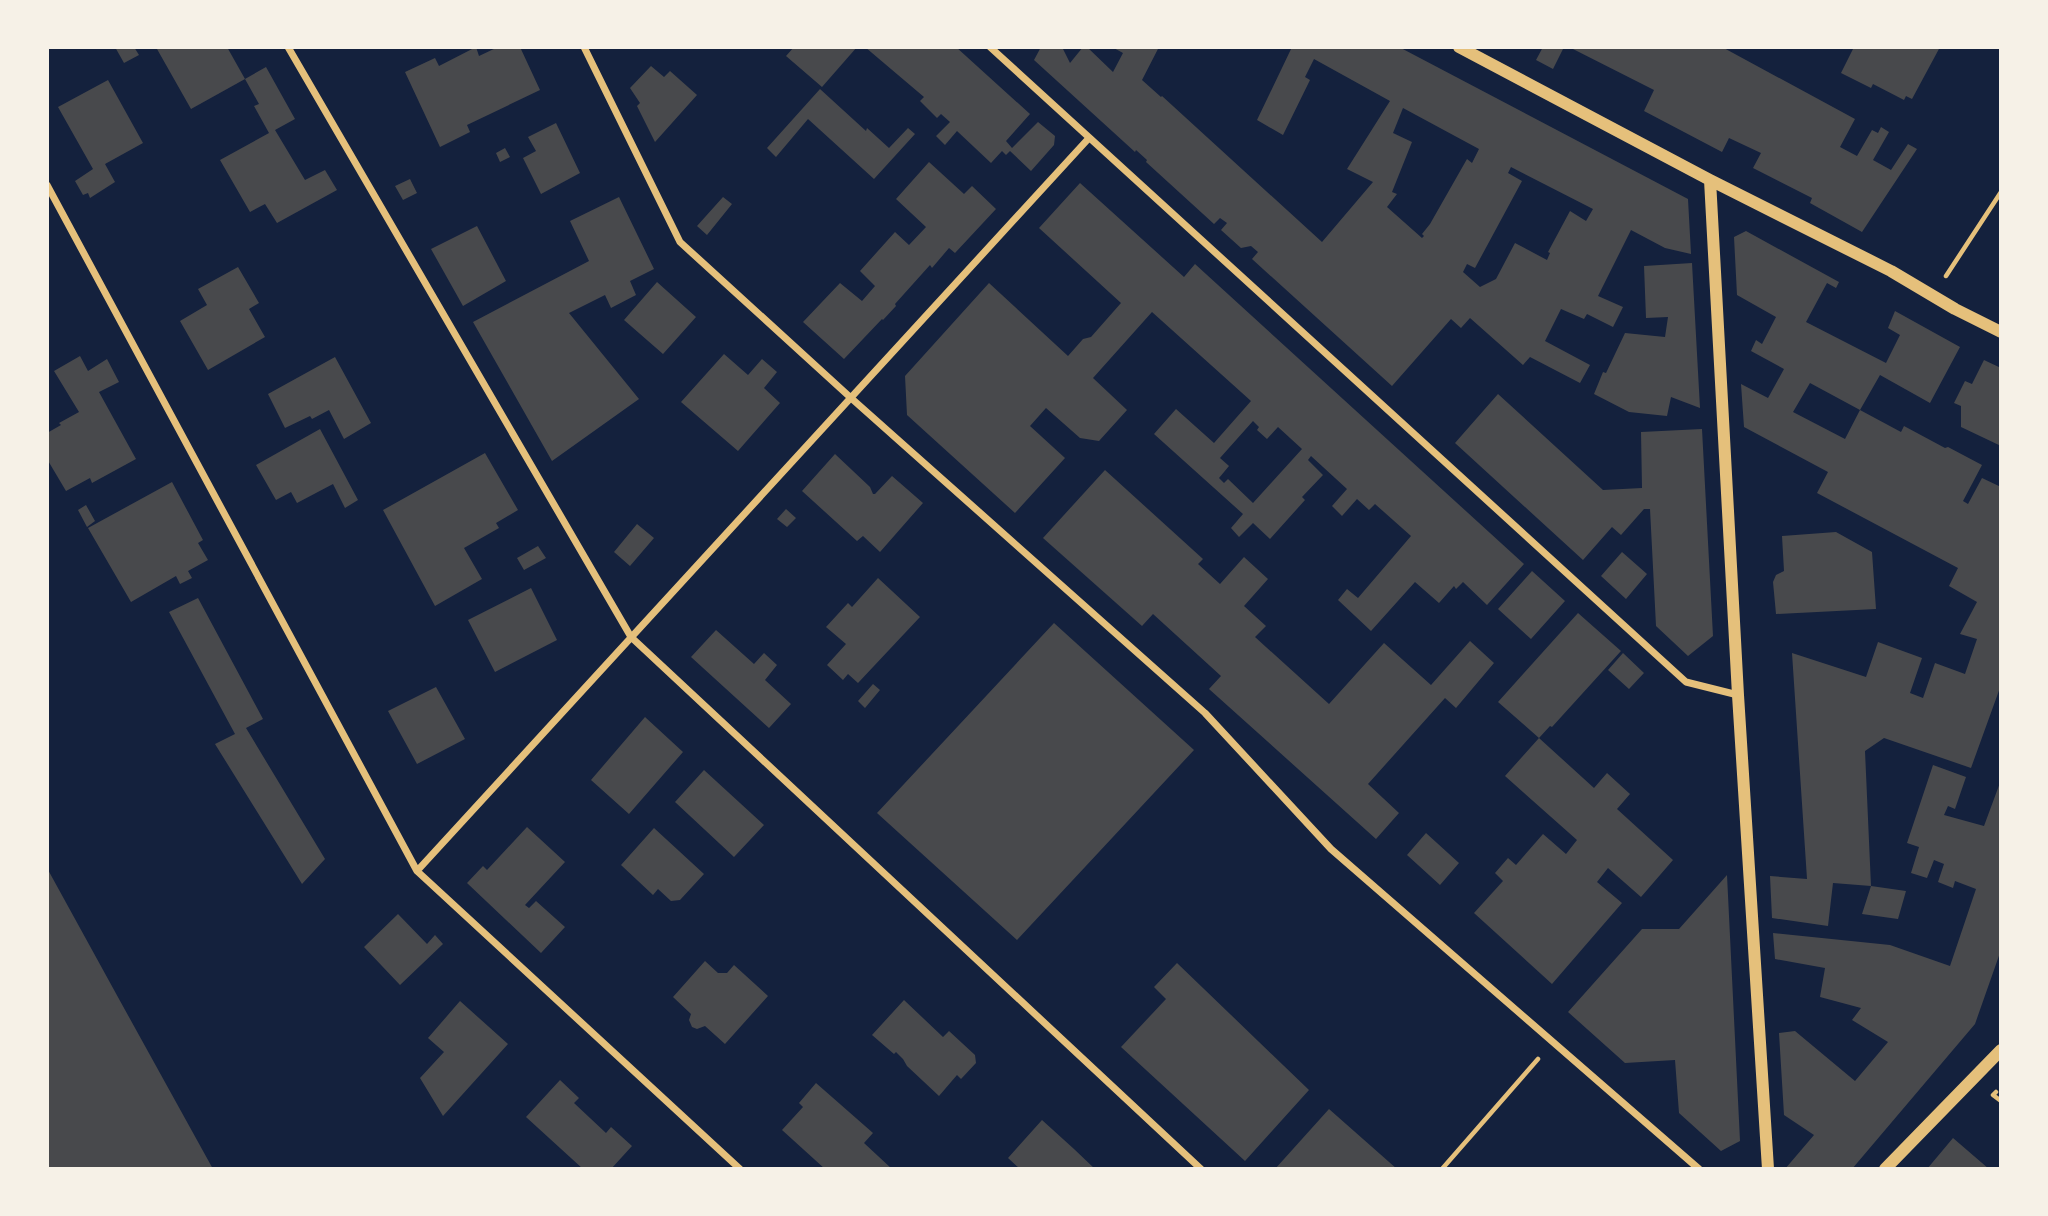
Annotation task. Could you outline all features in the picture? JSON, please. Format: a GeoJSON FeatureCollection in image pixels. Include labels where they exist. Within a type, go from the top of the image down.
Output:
{"type":"FeatureCollection","features":[{"type":"Feature","properties":{"kind":"street"},"geometry":{"type":"LineString","coordinates":[[288,47],[631,637],[1201,1169]]}},
{"type":"Feature","properties":{"kind":"street"},"geometry":{"type":"LineString","coordinates":[[584,47],[680,242],[1205,713],[1331,849],[1699,1169]]}},
{"type":"Feature","properties":{"kind":"street"},"geometry":{"type":"LineString","coordinates":[[990,47],[1686,682],[1738,695]]}},
{"type":"Feature","properties":{"kind":"street"},"geometry":{"type":"LineString","coordinates":[[1459,47],[1710,180],[1891,271],[2001,332]]}},
{"type":"Feature","properties":{"kind":"street"},"geometry":{"type":"LineString","coordinates":[[417,872],[1089,138]]}},
{"type":"Feature","properties":{"kind":"street"},"geometry":{"type":"LineString","coordinates":[[1710,180],[1738,695],[1768,1169]]}},
{"type":"Feature","properties":{"kind":"street"},"geometry":{"type":"LineString","coordinates":[[47,185],[417,872],[740,1169]]}},
{"type":"Feature","properties":{"kind":"street"},"geometry":{"type":"LineString","coordinates":[[1885,1169],[2001,1050]]}},
{"type":"Feature","properties":{"kind":"path"},"geometry":{"type":"LineString","coordinates":[[1933,296],[2001,192]]}},
{"type":"Feature","properties":{"kind":"path"},"geometry":{"type":"LineString","coordinates":[[1441,1169],[1554,1043]]}},
{"type":"Feature","properties":{"kind":"building"},"geometry":{"type":"Polygon","coordinates":[[[115,47],[134,47],[139,55],[124,63],[115,47]]]}},
{"type":"Feature","properties":{"kind":"building"},"geometry":{"type":"Polygon","coordinates":[[[227,47],[245,79],[191,109],[157,49],[227,47]]]}},
{"type":"Feature","properties":{"kind":"building"},"geometry":{"type":"Polygon","coordinates":[[[476,47],[479,56],[498,47],[520,47],[540,90],[467,125],[470,132],[440,147],[405,72],[435,58],[439,66],[476,47]]]}},
{"type":"Feature","properties":{"kind":"building"},"geometry":{"type":"Polygon","coordinates":[[[794,47],[857,47],[822,87],[786,56],[794,47]]]}},
{"type":"Feature","properties":{"kind":"building"},"geometry":{"type":"Polygon","coordinates":[[[865,47],[956,47],[1030,114],[1006,141],[1012,148],[1038,122],[1055,136],[1054,145],[1031,171],[1010,151],[1006,155],[1002,151],[991,163],[957,131],[945,145],[936,136],[950,122],[941,114],[937,118],[920,101],[924,97],[865,47]]]}},
{"type":"Feature","properties":{"kind":"building"},"geometry":{"type":"Polygon","coordinates":[[[1041,47],[1062,47],[1070,63],[1083,47],[1087,47],[1113,72],[1123,53],[1112,47],[1159,47],[1142,80],[1322,242],[1373,182],[1347,169],[1390,101],[1314,59],[1305,77],[1310,80],[1283,135],[1257,120],[1292,47],[1399,47],[1688,199],[1691,254],[1665,248],[1631,230],[1598,296],[1623,307],[1613,327],[1587,314],[1584,319],[1561,309],[1545,341],[1590,365],[1580,383],[1530,357],[1523,365],[1470,318],[1461,328],[1451,319],[1392,386],[1252,259],[1258,252],[1251,246],[1241,248],[1221,230],[1227,223],[1220,218],[1214,224],[1146,162],[1147,160],[1034,60],[1041,47]],[[1403,108],[1393,133],[1412,142],[1392,192],[1397,194],[1387,207],[1422,238],[1467,159],[1472,163],[1479,149],[1403,108]],[[1511,167],[1508,173],[1522,181],[1475,268],[1467,264],[1463,272],[1480,287],[1496,279],[1515,243],[1547,260],[1550,253],[1548,252],[1570,211],[1586,221],[1593,209],[1511,167]]]}},
{"type":"Feature","properties":{"kind":"building"},"geometry":{"type":"Polygon","coordinates":[[[1543,47],[1564,47],[1553,69],[1536,60],[1543,47]]]}},
{"type":"Feature","properties":{"kind":"building"},"geometry":{"type":"Polygon","coordinates":[[[1569,47],[1722,47],[1855,119],[1840,147],[1857,156],[1872,130],[1878,133],[1881,127],[1889,132],[1873,160],[1891,170],[1908,144],[1917,149],[1862,232],[1810,203],[1812,198],[1753,168],[1761,153],[1729,138],[1722,152],[1644,111],[1654,90],[1569,47]]]}},
{"type":"Feature","properties":{"kind":"building"},"geometry":{"type":"Polygon","coordinates":[[[1854,47],[1940,47],[1912,99],[1906,96],[1904,100],[1873,84],[1871,88],[1841,73],[1854,47]]]}},
{"type":"Feature","properties":{"kind":"building"},"geometry":{"type":"Polygon","coordinates":[[[651,66],[664,77],[670,71],[697,95],[655,142],[637,106],[640,103],[630,88],[651,66]]]}},
{"type":"Feature","properties":{"kind":"building"},"geometry":{"type":"Polygon","coordinates":[[[266,67],[295,119],[275,130],[305,180],[325,170],[337,190],[277,223],[265,204],[250,212],[220,160],[269,133],[254,106],[259,104],[245,79],[266,67]]]}},
{"type":"Feature","properties":{"kind":"building"},"geometry":{"type":"Polygon","coordinates":[[[108,80],[143,143],[105,164],[115,182],[90,198],[88,193],[83,195],[75,181],[93,169],[58,107],[108,80]]]}},
{"type":"Feature","properties":{"kind":"building"},"geometry":{"type":"Polygon","coordinates":[[[820,89],[889,148],[908,128],[915,134],[874,179],[808,119],[776,157],[767,148],[820,89]]]}},
{"type":"Feature","properties":{"kind":"building"},"geometry":{"type":"Polygon","coordinates":[[[556,123],[580,173],[541,194],[523,158],[536,151],[528,137],[556,123]]]}},
{"type":"Feature","properties":{"kind":"building"},"geometry":{"type":"Polygon","coordinates":[[[505,148],[510,157],[500,162],[496,153],[505,148]]]}},
{"type":"Feature","properties":{"kind":"building"},"geometry":{"type":"Polygon","coordinates":[[[929,162],[964,194],[972,186],[996,209],[955,253],[949,248],[932,268],[930,265],[896,306],[844,359],[803,322],[840,283],[862,301],[875,286],[860,271],[895,232],[909,245],[926,227],[896,199],[929,162]]]}},
{"type":"Feature","properties":{"kind":"building"},"geometry":{"type":"Polygon","coordinates":[[[410,179],[417,193],[403,200],[395,186],[410,179]]]}},
{"type":"Feature","properties":{"kind":"building"},"geometry":{"type":"Polygon","coordinates":[[[1080,183],[1184,277],[1195,264],[1524,564],[1487,605],[1463,582],[1456,589],[1454,586],[1439,603],[1415,582],[1371,631],[1338,600],[1347,589],[1358,598],[1411,536],[1375,504],[1369,510],[1357,499],[1342,516],[1332,506],[1347,489],[1311,456],[1308,460],[1323,475],[1302,497],[1305,500],[1270,539],[1253,523],[1239,537],[1231,528],[1243,514],[1154,434],[1176,409],[1214,443],[1251,401],[1152,312],[1093,378],[1127,410],[1099,441],[1080,438],[1046,408],[1030,426],[1065,458],[1015,513],[907,415],[905,376],[989,283],[1068,356],[1083,339],[1091,337],[1121,303],[1039,228],[1080,183]],[[1253,421],[1220,458],[1229,466],[1219,478],[1224,483],[1228,479],[1253,503],[1302,449],[1278,427],[1267,439],[1257,430],[1259,427],[1253,421]]]}},
{"type":"Feature","properties":{"kind":"building"},"geometry":{"type":"Polygon","coordinates":[[[619,197],[654,269],[630,281],[636,295],[611,308],[605,295],[569,313],[639,399],[552,461],[473,322],[589,261],[570,221],[619,197]]]}},
{"type":"Feature","properties":{"kind":"building"},"geometry":{"type":"Polygon","coordinates":[[[723,197],[732,204],[707,235],[697,226],[723,197]]]}},
{"type":"Feature","properties":{"kind":"building"},"geometry":{"type":"Polygon","coordinates":[[[477,226],[506,281],[463,306],[431,249],[477,226]]]}},
{"type":"Feature","properties":{"kind":"building"},"geometry":{"type":"Polygon","coordinates":[[[1746,231],[1839,282],[1836,288],[1827,283],[1806,322],[1886,363],[1900,335],[1888,328],[1895,311],[1960,347],[1930,403],[1880,375],[1860,410],[1901,432],[1904,426],[1982,465],[1963,501],[1968,504],[1982,478],[2001,487],[2001,685],[1971,768],[1884,738],[1865,751],[1871,886],[1833,883],[1828,926],[1772,918],[1770,876],[1807,879],[1792,653],[1866,677],[1878,642],[1922,658],[1910,693],[1923,698],[1935,663],[1965,674],[1977,639],[1960,634],[1977,602],[1949,586],[1958,568],[1817,493],[1828,472],[1744,427],[1741,384],[1768,398],[1784,369],[1751,351],[1756,340],[1762,344],[1776,317],[1737,295],[1734,237],[1746,231]],[[1810,383],[1793,412],[1845,439],[1860,410],[1810,383]]]}},
{"type":"Feature","properties":{"kind":"building"},"geometry":{"type":"Polygon","coordinates":[[[1692,263],[1700,408],[1671,397],[1667,416],[1629,412],[1594,394],[1625,333],[1665,337],[1668,317],[1646,318],[1644,266],[1692,263]]]}},
{"type":"Feature","properties":{"kind":"building"},"geometry":{"type":"Polygon","coordinates":[[[238,267],[259,303],[249,309],[265,337],[208,370],[180,321],[207,305],[198,289],[238,267]]]}},
{"type":"Feature","properties":{"kind":"building"},"geometry":{"type":"Polygon","coordinates":[[[657,282],[696,317],[663,354],[624,320],[657,282]]]}},
{"type":"Feature","properties":{"kind":"building"},"geometry":{"type":"Polygon","coordinates":[[[724,354],[748,375],[762,359],[777,372],[764,388],[780,403],[738,451],[681,402],[724,354]]]}},
{"type":"Feature","properties":{"kind":"building"},"geometry":{"type":"Polygon","coordinates":[[[80,356],[88,371],[107,359],[119,382],[99,392],[136,459],[92,483],[90,478],[66,491],[47,459],[47,433],[79,412],[54,371],[80,356]]]}},
{"type":"Feature","properties":{"kind":"building"},"geometry":{"type":"Polygon","coordinates":[[[335,357],[371,423],[344,439],[329,410],[285,428],[268,394],[335,357]]]}},
{"type":"Feature","properties":{"kind":"building"},"geometry":{"type":"Polygon","coordinates":[[[1984,360],[2001,368],[2001,446],[1961,427],[1961,406],[1954,403],[1965,381],[1972,384],[1984,360]]]}},
{"type":"Feature","properties":{"kind":"building"},"geometry":{"type":"Polygon","coordinates":[[[1498,394],[1603,490],[1642,488],[1641,432],[1702,429],[1713,636],[1688,656],[1656,626],[1650,509],[1644,509],[1621,535],[1612,527],[1583,560],[1455,443],[1498,394]]]}},
{"type":"Feature","properties":{"kind":"building"},"geometry":{"type":"Polygon","coordinates":[[[320,429],[358,500],[345,508],[333,484],[297,503],[291,492],[276,500],[256,465],[320,429]]]}},
{"type":"Feature","properties":{"kind":"building"},"geometry":{"type":"Polygon","coordinates":[[[485,453],[518,510],[496,523],[499,528],[464,548],[482,579],[435,606],[383,510],[485,453]]]}},
{"type":"Feature","properties":{"kind":"building"},"geometry":{"type":"Polygon","coordinates":[[[835,454],[870,487],[873,494],[892,476],[923,503],[880,552],[863,536],[857,541],[802,491],[835,454]]]}},
{"type":"Feature","properties":{"kind":"building"},"geometry":{"type":"Polygon","coordinates":[[[1105,470],[1203,559],[1198,564],[1220,584],[1244,557],[1268,579],[1244,606],[1266,626],[1255,637],[1329,704],[1384,643],[1431,685],[1470,641],[1494,663],[1456,708],[1445,698],[1368,784],[1399,813],[1376,839],[1209,689],[1221,676],[1153,614],[1142,626],[1043,538],[1105,470]]]}},
{"type":"Feature","properties":{"kind":"building"},"geometry":{"type":"Polygon","coordinates":[[[172,482],[203,540],[198,543],[208,560],[188,571],[192,578],[180,584],[176,576],[131,602],[88,528],[172,482]]]}},
{"type":"Feature","properties":{"kind":"building"},"geometry":{"type":"Polygon","coordinates":[[[86,505],[95,521],[87,527],[78,510],[86,505]]]}},
{"type":"Feature","properties":{"kind":"building"},"geometry":{"type":"Polygon","coordinates":[[[786,509],[796,518],[787,527],[777,519],[786,509]]]}},
{"type":"Feature","properties":{"kind":"building"},"geometry":{"type":"Polygon","coordinates":[[[637,524],[654,538],[630,566],[614,552],[637,524]]]}},
{"type":"Feature","properties":{"kind":"building"},"geometry":{"type":"Polygon","coordinates":[[[1836,532],[1872,552],[1876,609],[1776,614],[1773,582],[1776,575],[1784,571],[1782,536],[1836,532]]]}},
{"type":"Feature","properties":{"kind":"building"},"geometry":{"type":"Polygon","coordinates":[[[538,546],[546,558],[524,570],[517,558],[538,546]]]}},
{"type":"Feature","properties":{"kind":"building"},"geometry":{"type":"Polygon","coordinates":[[[1622,552],[1647,574],[1626,599],[1601,576],[1622,552]]]}},
{"type":"Feature","properties":{"kind":"building"},"geometry":{"type":"Polygon","coordinates":[[[1532,571],[1565,601],[1531,639],[1498,609],[1532,571]]]}},
{"type":"Feature","properties":{"kind":"building"},"geometry":{"type":"Polygon","coordinates":[[[878,578],[920,617],[858,683],[848,674],[843,680],[827,665],[846,644],[826,627],[848,603],[852,607],[878,578]]]}},
{"type":"Feature","properties":{"kind":"building"},"geometry":{"type":"Polygon","coordinates":[[[531,588],[557,640],[495,672],[468,620],[531,588]]]}},
{"type":"Feature","properties":{"kind":"building"},"geometry":{"type":"Polygon","coordinates":[[[198,598],[263,719],[246,728],[325,859],[302,884],[215,744],[235,734],[169,612],[198,598]]]}},
{"type":"Feature","properties":{"kind":"building"},"geometry":{"type":"Polygon","coordinates":[[[1578,613],[1621,651],[1539,738],[1498,702],[1578,613]]]}},
{"type":"Feature","properties":{"kind":"building"},"geometry":{"type":"Polygon","coordinates":[[[1054,623],[1194,750],[1017,940],[877,813],[1054,623]]]}},
{"type":"Feature","properties":{"kind":"building"},"geometry":{"type":"Polygon","coordinates":[[[716,630],[754,664],[764,653],[777,665],[765,680],[791,704],[769,728],[691,657],[716,630]]]}},
{"type":"Feature","properties":{"kind":"building"},"geometry":{"type":"Polygon","coordinates":[[[1623,653],[1644,673],[1629,689],[1608,670],[1623,653]]]}},
{"type":"Feature","properties":{"kind":"building"},"geometry":{"type":"Polygon","coordinates":[[[873,684],[880,690],[865,708],[858,701],[873,684]]]}},
{"type":"Feature","properties":{"kind":"building"},"geometry":{"type":"Polygon","coordinates":[[[436,687],[465,739],[417,764],[388,711],[436,687]]]}},
{"type":"Feature","properties":{"kind":"building"},"geometry":{"type":"Polygon","coordinates":[[[645,717],[683,752],[629,814],[591,780],[645,717]]]}},
{"type":"Feature","properties":{"kind":"building"},"geometry":{"type":"Polygon","coordinates":[[[1539,738],[1594,788],[1607,773],[1630,794],[1617,809],[1673,860],[1641,897],[1608,868],[1597,882],[1622,903],[1552,984],[1474,913],[1503,881],[1495,873],[1508,858],[1516,865],[1543,834],[1566,854],[1577,840],[1505,776],[1539,738]]]}},
{"type":"Feature","properties":{"kind":"building"},"geometry":{"type":"Polygon","coordinates":[[[1933,765],[1966,777],[1955,809],[1948,806],[1944,815],[1984,826],[2001,780],[2001,950],[1975,1024],[1852,1169],[1785,1169],[1814,1135],[1784,1115],[1779,1033],[1795,1031],[1855,1081],[1888,1042],[1852,1020],[1861,1008],[1820,997],[1825,968],[1775,959],[1773,933],[1890,945],[1950,966],[1976,889],[1955,881],[1953,888],[1938,882],[1944,864],[1934,860],[1927,878],[1911,873],[1919,847],[1907,843],[1933,765]]]}},
{"type":"Feature","properties":{"kind":"building"},"geometry":{"type":"Polygon","coordinates":[[[704,770],[764,825],[734,857],[675,802],[704,770]]]}},
{"type":"Feature","properties":{"kind":"building"},"geometry":{"type":"Polygon","coordinates":[[[527,827],[565,862],[525,905],[529,908],[536,901],[565,927],[541,953],[467,883],[483,866],[487,870],[527,827]]]}},
{"type":"Feature","properties":{"kind":"building"},"geometry":{"type":"Polygon","coordinates":[[[654,828],[704,874],[680,900],[671,901],[658,889],[653,895],[621,865],[654,828]]]}},
{"type":"Feature","properties":{"kind":"building"},"geometry":{"type":"Polygon","coordinates":[[[1426,833],[1459,863],[1440,885],[1407,855],[1426,833]]]}},
{"type":"Feature","properties":{"kind":"building"},"geometry":{"type":"Polygon","coordinates":[[[47,868],[119,999],[213,1169],[47,1169],[47,868]]]}},
{"type":"Feature","properties":{"kind":"building"},"geometry":{"type":"Polygon","coordinates":[[[1727,875],[1740,1141],[1721,1151],[1679,1113],[1675,1060],[1625,1063],[1568,1012],[1642,929],[1679,929],[1727,875]]]}},
{"type":"Feature","properties":{"kind":"building"},"geometry":{"type":"Polygon","coordinates":[[[1871,886],[1906,891],[1898,919],[1862,914],[1871,886]]]}},
{"type":"Feature","properties":{"kind":"building"},"geometry":{"type":"Polygon","coordinates":[[[398,914],[427,944],[435,935],[443,944],[400,985],[364,947],[398,914]]]}},
{"type":"Feature","properties":{"kind":"building"},"geometry":{"type":"Polygon","coordinates":[[[705,961],[718,973],[727,973],[734,965],[768,996],[725,1044],[705,1026],[697,1029],[692,1027],[689,1020],[691,1014],[673,997],[705,961]]]}},
{"type":"Feature","properties":{"kind":"building"},"geometry":{"type":"Polygon","coordinates":[[[1177,963],[1309,1090],[1245,1161],[1121,1047],[1166,999],[1154,987],[1177,963]]]}},
{"type":"Feature","properties":{"kind":"building"},"geometry":{"type":"Polygon","coordinates":[[[904,1000],[943,1037],[949,1031],[975,1055],[976,1063],[961,1079],[957,1075],[939,1096],[896,1052],[894,1054],[872,1035],[904,1000]]]}},
{"type":"Feature","properties":{"kind":"building"},"geometry":{"type":"Polygon","coordinates":[[[460,1001],[508,1044],[443,1116],[420,1078],[444,1052],[428,1038],[460,1001]]]}},
{"type":"Feature","properties":{"kind":"building"},"geometry":{"type":"Polygon","coordinates":[[[560,1080],[579,1098],[574,1103],[606,1133],[611,1127],[632,1146],[611,1169],[583,1169],[526,1117],[560,1080]]]}},
{"type":"Feature","properties":{"kind":"building"},"geometry":{"type":"Polygon","coordinates":[[[816,1083],[873,1133],[864,1143],[892,1169],[825,1169],[782,1130],[803,1107],[799,1103],[816,1083]]]}},
{"type":"Feature","properties":{"kind":"building"},"geometry":{"type":"Polygon","coordinates":[[[1329,1109],[1397,1169],[1275,1169],[1329,1109]]]}},
{"type":"Feature","properties":{"kind":"building"},"geometry":{"type":"Polygon","coordinates":[[[1042,1120],[1095,1169],[1020,1169],[1008,1158],[1042,1120]]]}},
{"type":"Feature","properties":{"kind":"building"},"geometry":{"type":"Polygon","coordinates":[[[1953,1138],[1989,1169],[1927,1169],[1953,1138]]]}}]}
